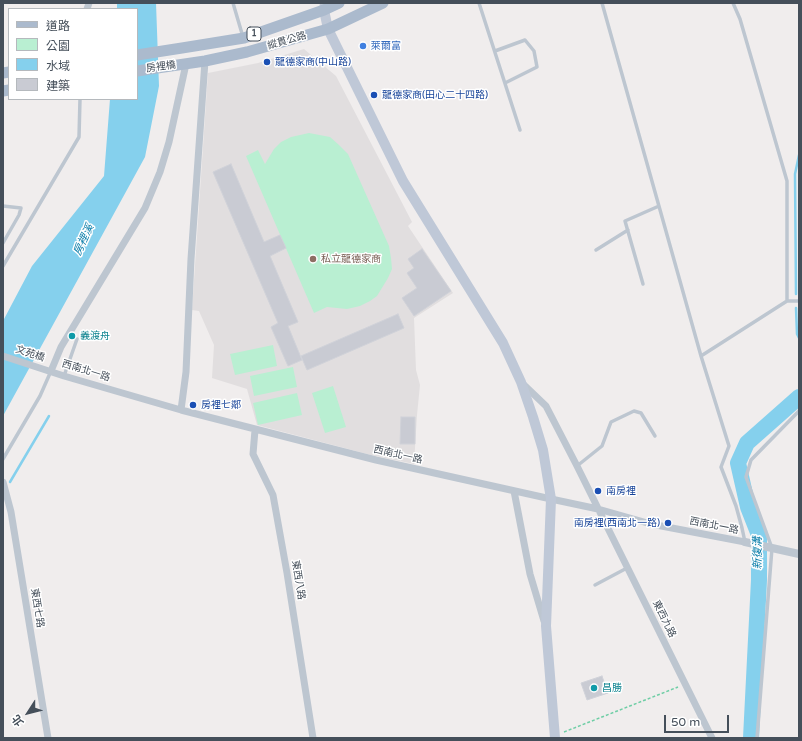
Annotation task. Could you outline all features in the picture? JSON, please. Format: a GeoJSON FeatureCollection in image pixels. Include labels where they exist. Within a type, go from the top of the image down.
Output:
{"type":"FeatureCollection","features":[{"type":"Feature","properties":{"kind":"main road","name":"縱貫公路"},"geometry":{"type":"LineString","coordinates":[[182,48],[244,38],[324,6],[339,3]]}},
{"type":"Feature","properties":{"kind":"main road","name":"縱貫公路"},"geometry":{"type":"LineString","coordinates":[[186,64],[205,62],[247,52],[328,30],[383,3]]}},
{"type":"Feature","properties":{"kind":"main road"},"geometry":{"type":"LineString","coordinates":[[324,6],[328,30],[403,181],[503,343],[521,382],[533,417],[543,450],[551,500],[546,626],[555,737]]}},
{"type":"Feature","properties":{"kind":"main road","name":"房裡橋"},"geometry":{"type":"LineString","coordinates":[[138,55],[182,48]]}},
{"type":"Feature","properties":{"kind":"main road","name":"房裡橋"},"geometry":{"type":"LineString","coordinates":[[138,71],[186,64]]}},
{"type":"Feature","properties":{"kind":"street"},"geometry":{"type":"LineString","coordinates":[[181,410],[186,372],[191,259],[205,62]]}},
{"type":"Feature","properties":{"kind":"street"},"geometry":{"type":"LineString","coordinates":[[51,371],[61,347],[145,208],[160,172],[169,142],[186,64]]}},
{"type":"Feature","properties":{"kind":"street","name":"文苑橋"},"geometry":{"type":"LineString","coordinates":[[3,356],[51,371]]}},
{"type":"Feature","properties":{"kind":"street","name":"西南北一路"},"geometry":{"type":"LineString","coordinates":[[51,371],[181,410],[376,460],[551,500],[598,509],[651,524],[745,542]]}},
{"type":"Feature","properties":{"kind":"street","name":"東西九路"},"geometry":{"type":"LineString","coordinates":[[521,382],[546,406],[712,738]]}},
{"type":"Feature","properties":{"kind":"street","name":"東西八路"},"geometry":{"type":"LineString","coordinates":[[255,430],[253,454],[273,495],[313,738]]}},
{"type":"Feature","properties":{"kind":"street","name":"東西七路"},"geometry":{"type":"LineString","coordinates":[[3,482],[11,512],[48,738]]}},
{"type":"Feature","properties":{"kind":"street"},"geometry":{"type":"LineString","coordinates":[[514,491],[530,574],[546,626]]}},
{"type":"Feature","properties":{"kind":"street"},"geometry":{"type":"LineString","coordinates":[[745,542],[799,554]]}},
{"type":"Feature","properties":{"kind":"lane"},"geometry":{"type":"LineString","coordinates":[[233,3],[244,38]]}},
{"type":"Feature","properties":{"kind":"lane"},"geometry":{"type":"LineString","coordinates":[[479,3],[520,130]]}},
{"type":"Feature","properties":{"kind":"lane"},"geometry":{"type":"LineString","coordinates":[[602,3],[701,356],[729,446],[721,467],[736,506],[745,542]]}},
{"type":"Feature","properties":{"kind":"lane"},"geometry":{"type":"LineString","coordinates":[[733,3],[740,19],[787,181],[787,301]]}},
{"type":"Feature","properties":{"kind":"lane"},"geometry":{"type":"LineString","coordinates":[[495,52],[525,40],[534,51],[537,67],[505,83]]}},
{"type":"Feature","properties":{"kind":"lane"},"geometry":{"type":"LineString","coordinates":[[3,266],[79,137],[80,100]]}},
{"type":"Feature","properties":{"kind":"lane"},"geometry":{"type":"LineString","coordinates":[[3,206],[21,208],[19,215],[3,243]]}},
{"type":"Feature","properties":{"kind":"lane"},"geometry":{"type":"LineString","coordinates":[[643,284],[625,221],[659,206]]}},
{"type":"Feature","properties":{"kind":"lane"},"geometry":{"type":"LineString","coordinates":[[596,250],[628,230]]}},
{"type":"Feature","properties":{"kind":"lane"},"geometry":{"type":"LineString","coordinates":[[701,356],[787,301],[799,301]]}},
{"type":"Feature","properties":{"kind":"lane"},"geometry":{"type":"LineString","coordinates":[[64,376],[77,339]]}},
{"type":"Feature","properties":{"kind":"lane"},"geometry":{"type":"LineString","coordinates":[[3,459],[40,396],[51,371]]}},
{"type":"Feature","properties":{"kind":"lane"},"geometry":{"type":"LineString","coordinates":[[577,466],[602,446],[611,422],[634,411],[641,412],[655,436]]}},
{"type":"Feature","properties":{"kind":"lane"},"geometry":{"type":"LineString","coordinates":[[757,738],[772,548],[746,477],[751,460],[799,411]]}},
{"type":"Feature","properties":{"kind":"lane"},"geometry":{"type":"LineString","coordinates":[[595,585],[627,568]]}},
{"type":"Feature","properties":{"kind":"path"},"geometry":{"type":"LineString","coordinates":[[555,737],[685,684]]}},
{"type":"Feature","properties":{"kind":"shaded area","name":"私立龍德家商"},"geometry":{"type":"Polygon","coordinates":[[[304,49],[336,76],[412,222],[408,226],[453,293],[414,318],[416,370],[420,385],[414,464],[371,455],[257,425],[247,389],[212,378],[214,345],[199,311],[192,310],[208,73],[258,63],[304,49]]]}},
{"type":"Feature","properties":{"kind":"green space"},"geometry":{"type":"Polygon","coordinates":[[[309,133],[330,137],[348,154],[389,246],[392,269],[388,278],[377,296],[360,306],[347,309],[327,307],[314,313],[246,156],[258,150],[265,164],[274,149],[281,142],[291,137],[309,133]]]}},
{"type":"Feature","properties":{"kind":"green space"},"geometry":{"type":"Polygon","coordinates":[[[273,345],[277,366],[235,375],[230,354],[273,345]]]}},
{"type":"Feature","properties":{"kind":"green space"},"geometry":{"type":"Polygon","coordinates":[[[293,367],[297,387],[254,396],[250,376],[293,367]]]}},
{"type":"Feature","properties":{"kind":"green space"},"geometry":{"type":"Polygon","coordinates":[[[333,386],[346,427],[325,433],[312,393],[333,386]]]}},
{"type":"Feature","properties":{"kind":"green space"},"geometry":{"type":"Polygon","coordinates":[[[297,393],[302,415],[258,425],[253,403],[297,393]]]}},
{"type":"Feature","properties":{"kind":"water","name":"房裡溪"},"geometry":{"type":"Polygon","coordinates":[[[117,3],[156,3],[159,86],[145,157],[3,416],[3,321],[32,266],[104,176],[110,100],[138,100],[138,8],[117,8],[117,3]]]}},
{"type":"Feature","properties":{"kind":"building"},"geometry":{"type":"Polygon","coordinates":[[[231,164],[264,242],[280,235],[286,248],[270,256],[298,322],[288,326],[302,360],[288,366],[271,327],[278,323],[213,172],[231,164]]]}},
{"type":"Feature","properties":{"kind":"building"},"geometry":{"type":"Polygon","coordinates":[[[422,249],[451,291],[414,316],[402,298],[417,288],[407,273],[414,268],[408,259],[422,249]]]}},
{"type":"Feature","properties":{"kind":"building"},"geometry":{"type":"Polygon","coordinates":[[[398,314],[404,328],[307,370],[301,356],[398,314]]]}},
{"type":"Feature","properties":{"kind":"building"},"geometry":{"type":"Polygon","coordinates":[[[401,417],[415,417],[415,444],[400,444],[401,417]]]}},
{"type":"Feature","properties":{"kind":"building","name":"昌勝"},"geometry":{"type":"Polygon","coordinates":[[[602,676],[608,693],[587,700],[581,683],[602,676]]]}},
{"type":"Feature","properties":{"kind":"waterway"},"geometry":{"type":"LineString","coordinates":[[796,294],[795,174],[799,155]]}},
{"type":"Feature","properties":{"kind":"waterway"},"geometry":{"type":"LineString","coordinates":[[796,308],[797,334],[799,338]]}},
{"type":"Feature","properties":{"kind":"waterway","name":"新復溝"},"geometry":{"type":"LineString","coordinates":[[751,738],[759,580],[759,535],[748,507],[738,463],[747,443],[799,397]]}},
{"type":"Feature","properties":{"kind":"waterway"},"geometry":{"type":"LineString","coordinates":[[10,482],[49,416]]}},
{"type":"Feature","properties":{"kind":"place","name":"萊爾富"},"geometry":{"type":"Point","coordinates":[363,46]}},
{"type":"Feature","properties":{"kind":"place","name":"龍德家商(中山路)"},"geometry":{"type":"Point","coordinates":[267,62]}},
{"type":"Feature","properties":{"kind":"place","name":"龍德家商(田心二十四路)"},"geometry":{"type":"Point","coordinates":[374,95]}},
{"type":"Feature","properties":{"kind":"place","name":"私立龍德家商"},"geometry":{"type":"Point","coordinates":[313,259]}},
{"type":"Feature","properties":{"kind":"place","name":"義渡舟"},"geometry":{"type":"Point","coordinates":[72,336]}},
{"type":"Feature","properties":{"kind":"place","name":"房裡七鄰"},"geometry":{"type":"Point","coordinates":[193,405]}},
{"type":"Feature","properties":{"kind":"place","name":"南房裡"},"geometry":{"type":"Point","coordinates":[598,491]}},
{"type":"Feature","properties":{"kind":"place","name":"南房裡(西南北一路)"},"geometry":{"type":"Point","coordinates":[668,523]}},
{"type":"Feature","properties":{"kind":"place","name":"昌勝"},"geometry":{"type":"Point","coordinates":[594,688]}}]}
